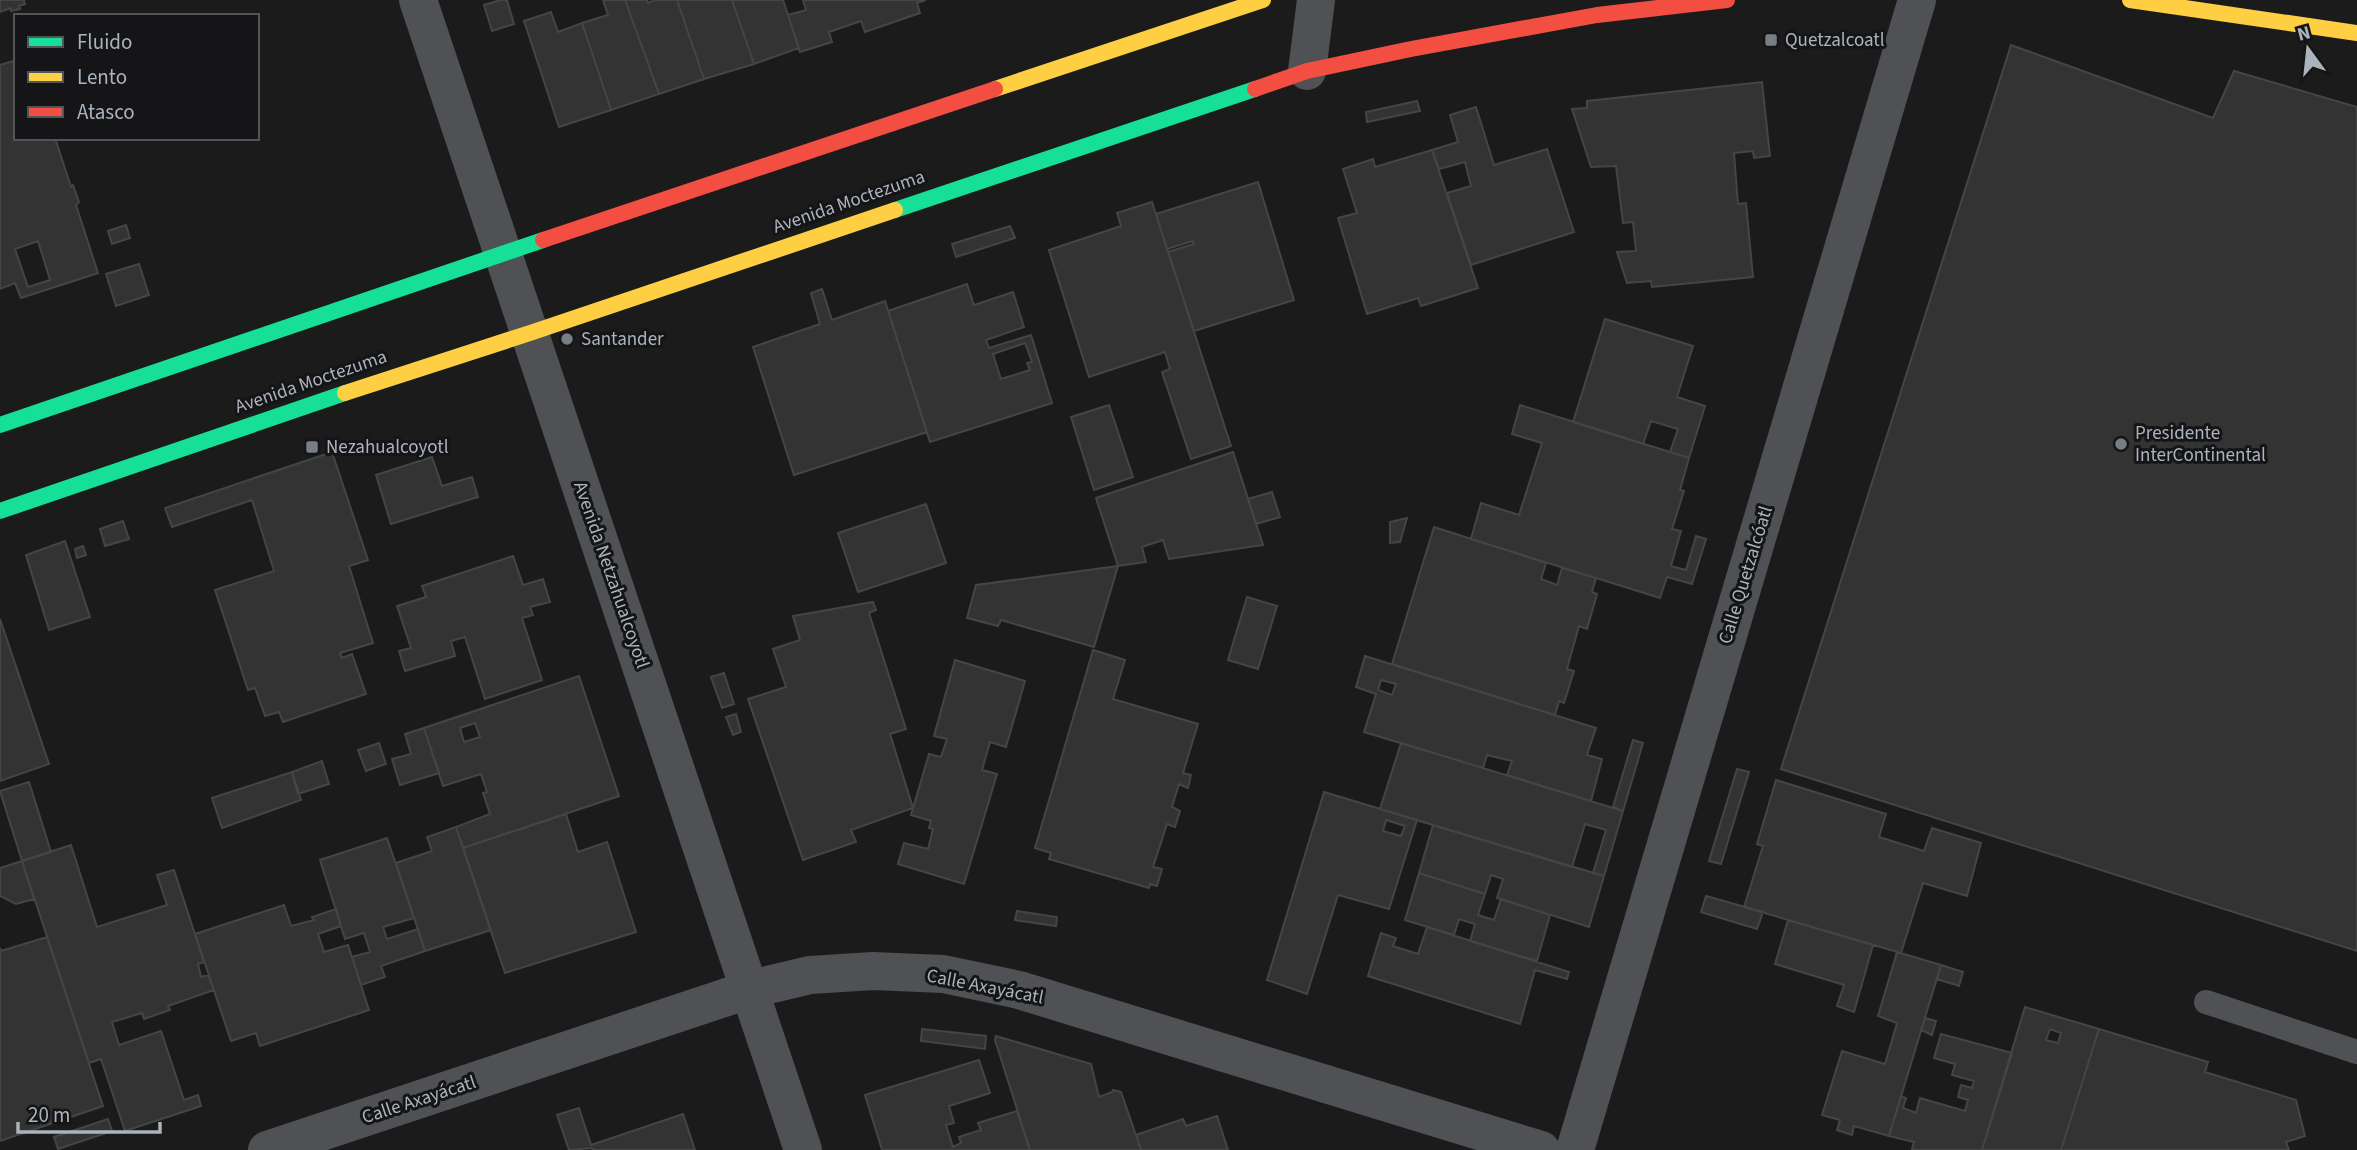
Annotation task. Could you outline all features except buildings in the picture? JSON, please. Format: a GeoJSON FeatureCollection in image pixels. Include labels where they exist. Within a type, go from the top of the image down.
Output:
{"type":"FeatureCollection","features":[{"type":"Feature","properties":{"kind":"street","name":"Avenida Netzahualcoyotl"},"geometry":{"type":"LineString","coordinates":[[418,0],[803,1150]]}},
{"type":"Feature","properties":{"kind":"street"},"geometry":{"type":"LineString","coordinates":[[0,425],[503,253],[1191,12],[1263,0]]}},
{"type":"Feature","properties":{"kind":"street"},"geometry":{"type":"LineString","coordinates":[[1307,71],[1316,0]]}},
{"type":"Feature","properties":{"kind":"street","name":"Avenida Moctezuma"},"geometry":{"type":"LineString","coordinates":[[0,511],[334,396],[1307,71],[1597,15],[1727,0]]}},
{"type":"Feature","properties":{"kind":"street","name":"Calle Quetzalcóatl"},"geometry":{"type":"LineString","coordinates":[[1575,1150],[1917,0]]}},
{"type":"Feature","properties":{"kind":"street"},"geometry":{"type":"LineString","coordinates":[[2130,0],[2357,33]]}},
{"type":"Feature","properties":{"kind":"street","name":"Calle Axayácatl"},"geometry":{"type":"LineString","coordinates":[[267,1150],[751,989],[810,975],[873,971],[943,975],[1019,990],[1541,1150]]}},
{"type":"Feature","properties":{"kind":"lane"},"geometry":{"type":"LineString","coordinates":[[2206,1002],[2357,1052]]}},
{"type":"Feature","properties":{"kind":"traffic: fast"},"geometry":{"type":"LineString","coordinates":[[895,210],[1255,89]]}},
{"type":"Feature","properties":{"kind":"traffic: fast"},"geometry":{"type":"LineString","coordinates":[[0,425],[543,240]]}},
{"type":"Feature","properties":{"kind":"traffic: fast"},"geometry":{"type":"LineString","coordinates":[[0,511],[345,393]]}},
{"type":"Feature","properties":{"kind":"traffic: slow"},"geometry":{"type":"LineString","coordinates":[[995,89],[1263,0]]}},
{"type":"Feature","properties":{"kind":"traffic: slow"},"geometry":{"type":"LineString","coordinates":[[2130,0],[2357,33]]}},
{"type":"Feature","properties":{"kind":"traffic: slow"},"geometry":{"type":"LineString","coordinates":[[345,393],[895,210]]}},
{"type":"Feature","properties":{"kind":"traffic: jam"},"geometry":{"type":"LineString","coordinates":[[1255,89],[1307,71],[1411,49],[1597,15],[1727,0]]}},
{"type":"Feature","properties":{"kind":"traffic: jam"},"geometry":{"type":"LineString","coordinates":[[543,240],[995,89]]}},
{"type":"Feature","properties":{"kind":"place","name":"Quetzalcoatl"},"geometry":{"type":"Point","coordinates":[1771,40]}},
{"type":"Feature","properties":{"kind":"place","name":"Santander"},"geometry":{"type":"Point","coordinates":[567,339]}},
{"type":"Feature","properties":{"kind":"place","name":"Presidente InterContinental"},"geometry":{"type":"Point","coordinates":[2121,444]}},
{"type":"Feature","properties":{"kind":"place","name":"Nezahualcoyotl"},"geometry":{"type":"Point","coordinates":[312,447]}}]}
